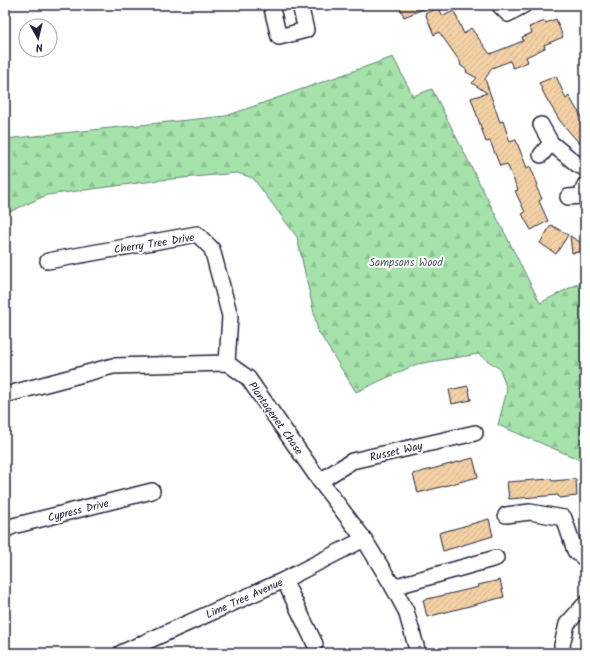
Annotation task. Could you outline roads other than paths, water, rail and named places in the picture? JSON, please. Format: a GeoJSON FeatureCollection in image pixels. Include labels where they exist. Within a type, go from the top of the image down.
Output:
{"type":"FeatureCollection","features":[{"type":"Feature","properties":{"kind":"street"},"geometry":{"type":"LineString","coordinates":[[271,5],[279,37],[306,30],[300,5]]}},
{"type":"Feature","properties":{"kind":"street"},"geometry":{"type":"LineString","coordinates":[[505,15],[524,5]]}},
{"type":"Feature","properties":{"kind":"street"},"geometry":{"type":"LineString","coordinates":[[541,125],[546,149],[585,168]]}},
{"type":"Feature","properties":{"kind":"street","name":"Cherry Tree Drive"},"geometry":{"type":"LineString","coordinates":[[48,261],[197,234],[212,249],[230,316],[227,363]]}},
{"type":"Feature","properties":{"kind":"street"},"geometry":{"type":"LineString","coordinates":[[5,395],[112,366],[227,363]]}},
{"type":"Feature","properties":{"kind":"street","name":"Plantagenet Chase"},"geometry":{"type":"LineString","coordinates":[[227,363],[248,378],[320,480],[364,539],[406,611],[418,653]]}},
{"type":"Feature","properties":{"kind":"street","name":"Russet Way"},"geometry":{"type":"LineString","coordinates":[[320,480],[352,461],[475,433]]}},
{"type":"Feature","properties":{"kind":"street","name":"Cypress Drive"},"geometry":{"type":"LineString","coordinates":[[5,530],[13,526],[152,491]]}},
{"type":"Feature","properties":{"kind":"street"},"geometry":{"type":"LineString","coordinates":[[506,515],[530,512],[564,518],[575,551],[585,558]]}},
{"type":"Feature","properties":{"kind":"street","name":"Lime Tree Avenue"},"geometry":{"type":"LineString","coordinates":[[121,653],[141,648],[284,580],[364,539]]}},
{"type":"Feature","properties":{"kind":"street"},"geometry":{"type":"LineString","coordinates":[[393,587],[496,558]]}},
{"type":"Feature","properties":{"kind":"street"},"geometry":{"type":"LineString","coordinates":[[284,580],[315,644]]}},
{"type":"Feature","properties":{"kind":"street"},"geometry":{"type":"LineString","coordinates":[[564,653],[562,645],[567,624],[585,604]]}},
{"type":"Feature","properties":{"kind":"park label","name":"Sampsons Wood"},"geometry":{"type":"Point","coordinates":[406,262]}}]}
